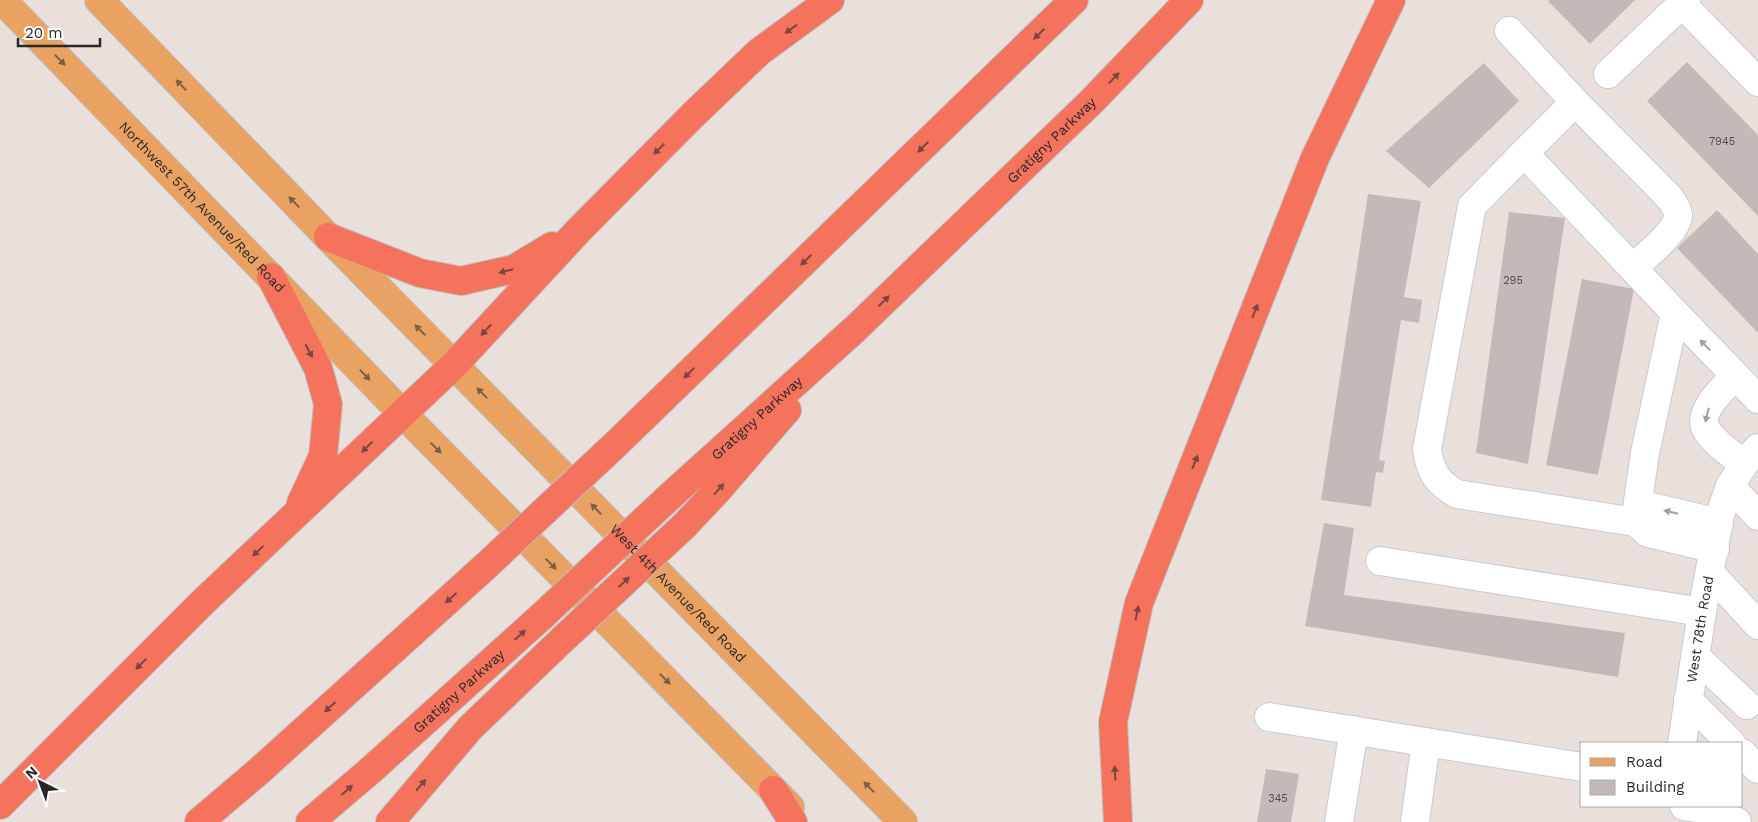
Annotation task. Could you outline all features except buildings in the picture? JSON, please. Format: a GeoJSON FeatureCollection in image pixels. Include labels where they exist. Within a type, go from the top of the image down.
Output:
{"type":"FeatureCollection","features":[{"type":"Feature","properties":{"kind":"highway"},"geometry":{"type":"LineString","coordinates":[[0,805],[204,602],[454,364],[579,230],[693,115],[759,52],[830,0]]}},
{"type":"Feature","properties":{"kind":"highway"},"geometry":{"type":"LineString","coordinates":[[199,822],[259,771],[487,565],[617,443],[1074,0]]}},
{"type":"Feature","properties":{"kind":"highway","name":"Gratigny Parkway"},"geometry":{"type":"LineString","coordinates":[[310,822],[542,616],[667,498],[855,329],[1091,102],[1189,0]]}},
{"type":"Feature","properties":{"kind":"highway"},"geometry":{"type":"LineString","coordinates":[[1118,822],[1113,722],[1139,603],[1315,158],[1392,0]]}},
{"type":"Feature","properties":{"kind":"highway"},"geometry":{"type":"LineString","coordinates":[[328,237],[420,273],[461,281],[514,269],[579,230]]}},
{"type":"Feature","properties":{"kind":"highway"},"geometry":{"type":"LineString","coordinates":[[271,277],[318,368],[328,404],[323,456],[294,518]]}},
{"type":"Feature","properties":{"kind":"highway"},"geometry":{"type":"LineString","coordinates":[[390,822],[470,728],[685,525],[718,491],[855,329]]}},
{"type":"Feature","properties":{"kind":"highway"},"geometry":{"type":"LineString","coordinates":[[774,790],[793,822]]}},
{"type":"Feature","properties":{"kind":"main road","name":"Northwest 57th Avenue/Red Road"},"geometry":{"type":"LineString","coordinates":[[2,0],[402,413]]}},
{"type":"Feature","properties":{"kind":"main road"},"geometry":{"type":"LineString","coordinates":[[99,0],[328,237],[454,364]]}},
{"type":"Feature","properties":{"kind":"main road","name":"West 4th Avenue/Red Road"},"geometry":{"type":"LineString","coordinates":[[454,364],[903,822]]}},
{"type":"Feature","properties":{"kind":"main road"},"geometry":{"type":"LineString","coordinates":[[402,413],[805,822]]}},
{"type":"Feature","properties":{"kind":"street"},"geometry":{"type":"LineString","coordinates":[[1608,74],[1684,2],[1758,82]]}},
{"type":"Feature","properties":{"kind":"street"},"geometry":{"type":"LineString","coordinates":[[1509,31],[1575,102],[1675,204],[1678,212],[1675,228],[1633,268]]}},
{"type":"Feature","properties":{"kind":"street"},"geometry":{"type":"LineString","coordinates":[[1575,102],[1472,206],[1427,449],[1431,466],[1439,482],[1458,494],[1636,522],[1648,533],[1716,540],[1758,625]]}},
{"type":"Feature","properties":{"kind":"street"},"geometry":{"type":"LineString","coordinates":[[1524,153],[1758,399]]}},
{"type":"Feature","properties":{"kind":"street"},"geometry":{"type":"LineString","coordinates":[[1636,522],[1645,453],[1675,313]]}},
{"type":"Feature","properties":{"kind":"street"},"geometry":{"type":"LineString","coordinates":[[1735,376],[1710,404],[1705,424],[1706,430],[1744,466],[1758,516]]}},
{"type":"Feature","properties":{"kind":"street","name":"West 78th Road"},"geometry":{"type":"LineString","coordinates":[[1682,742],[1702,612],[1716,540],[1744,466]]}},
{"type":"Feature","properties":{"kind":"street"},"geometry":{"type":"LineString","coordinates":[[1380,561],[1702,612]]}},
{"type":"Feature","properties":{"kind":"street"},"geometry":{"type":"LineString","coordinates":[[1695,656],[1747,705]]}},
{"type":"Feature","properties":{"kind":"street"},"geometry":{"type":"LineString","coordinates":[[1688,700],[1731,742]]}},
{"type":"Feature","properties":{"kind":"street"},"geometry":{"type":"LineString","coordinates":[[1269,717],[1580,767]]}},
{"type":"Feature","properties":{"kind":"street"},"geometry":{"type":"LineString","coordinates":[[1339,822],[1354,730]]}},
{"type":"Feature","properties":{"kind":"street"},"geometry":{"type":"LineString","coordinates":[[1415,822],[1426,742]]}},
{"type":"Feature","properties":{"kind":"street"},"geometry":{"type":"LineString","coordinates":[[1743,754],[1758,769]]}},
{"type":"Feature","properties":{"kind":"street"},"geometry":{"type":"LineString","coordinates":[[1670,822],[1672,807]]}},
{"type":"Feature","properties":{"kind":"street"},"geometry":{"type":"LineString","coordinates":[[1690,807],[1716,811],[1737,822]]}}]}
